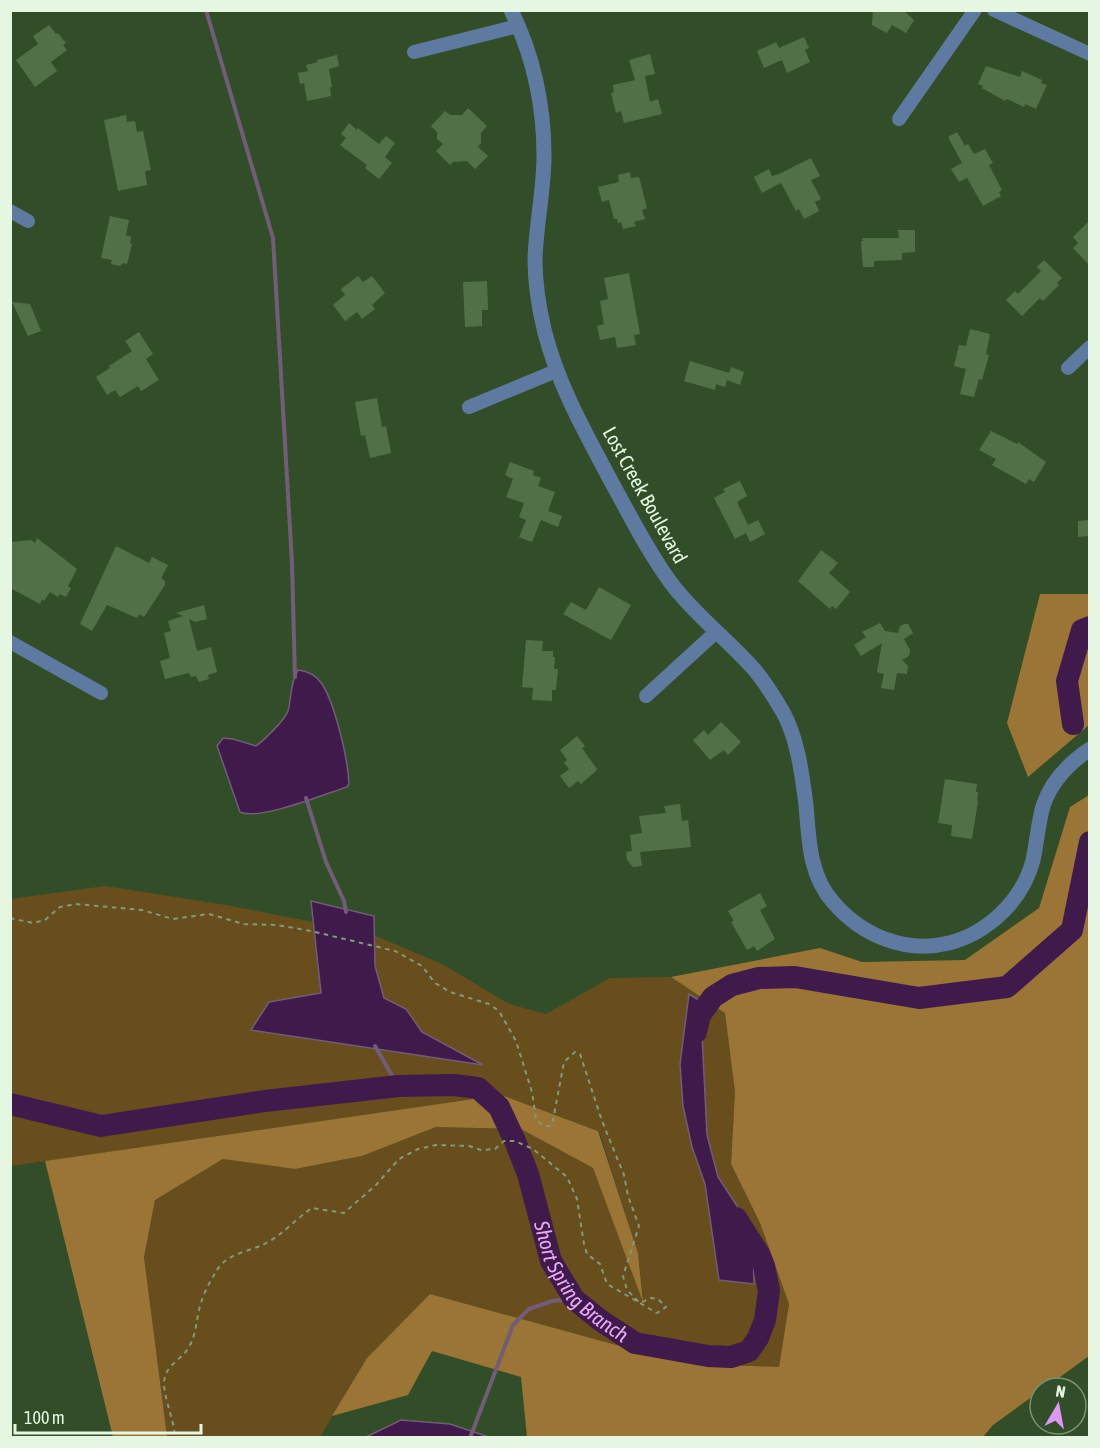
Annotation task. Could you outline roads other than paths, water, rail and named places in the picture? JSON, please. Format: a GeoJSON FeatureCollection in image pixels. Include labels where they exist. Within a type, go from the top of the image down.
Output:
{"type":"FeatureCollection","features":[{"type":"Feature","properties":{"kind":"street","name":"Lost Creek Boulevard"},"geometry":{"type":"LineString","coordinates":[[511,10],[536,80],[544,126],[543,169],[535,257],[537,291],[544,330],[556,371],[577,418],[646,544],[672,585],[753,668],[785,716],[798,754],[810,853],[819,880],[830,899],[850,921],[874,936],[898,944],[926,946],[947,944],[972,935],[990,924],[1004,911],[1019,891],[1032,863],[1043,804],[1054,782],[1070,764],[1089,749]]}},
{"type":"Feature","properties":{"kind":"street"},"geometry":{"type":"LineString","coordinates":[[899,119],[975,10]]}},
{"type":"Feature","properties":{"kind":"street"},"geometry":{"type":"LineString","coordinates":[[994,10],[1089,54]]}},
{"type":"Feature","properties":{"kind":"street"},"geometry":{"type":"LineString","coordinates":[[414,52],[518,26]]}},
{"type":"Feature","properties":{"kind":"street"},"geometry":{"type":"LineString","coordinates":[[10,211],[28,221]]}},
{"type":"Feature","properties":{"kind":"street"},"geometry":{"type":"LineString","coordinates":[[1068,368],[1089,347]]}},
{"type":"Feature","properties":{"kind":"street"},"geometry":{"type":"LineString","coordinates":[[470,407],[556,371]]}},
{"type":"Feature","properties":{"kind":"street"},"geometry":{"type":"LineString","coordinates":[[646,696],[716,632]]}},
{"type":"Feature","properties":{"kind":"street"},"geometry":{"type":"LineString","coordinates":[[10,642],[101,693]]}},
{"type":"Feature","properties":{"kind":"waterway"},"geometry":{"type":"LineString","coordinates":[[206,10],[273,238],[292,563],[295,677]]}},
{"type":"Feature","properties":{"kind":"waterway","name":"Short Spring Branch"},"geometry":{"type":"LineString","coordinates":[[1073,724],[1067,681],[1082,630],[1090,627]]}},
{"type":"Feature","properties":{"kind":"waterway"},"geometry":{"type":"LineString","coordinates":[[306,798],[326,862],[344,901],[346,912]]}},
{"type":"Feature","properties":{"kind":"waterway","name":"Short Spring Branch"},"geometry":{"type":"LineString","coordinates":[[696,1032],[700,1015],[713,997],[732,985],[759,978],[795,977],[919,998],[1007,987],[1072,930],[1090,842]]}},
{"type":"Feature","properties":{"kind":"waterway"},"geometry":{"type":"LineString","coordinates":[[375,1046],[398,1086]]}},
{"type":"Feature","properties":{"kind":"waterway","name":"Short Spring Branch"},"geometry":{"type":"LineString","coordinates":[[10,1104],[101,1126],[265,1101],[398,1086],[454,1085],[478,1088],[499,1107],[515,1141],[528,1174],[551,1261],[574,1299],[600,1320],[635,1343],[708,1356],[731,1357],[749,1351],[758,1338],[765,1320],[769,1291],[764,1266],[736,1218]]}},
{"type":"Feature","properties":{"kind":"waterway"},"geometry":{"type":"LineString","coordinates":[[470,1438],[513,1325],[529,1309],[552,1301],[574,1299]]}}]}
